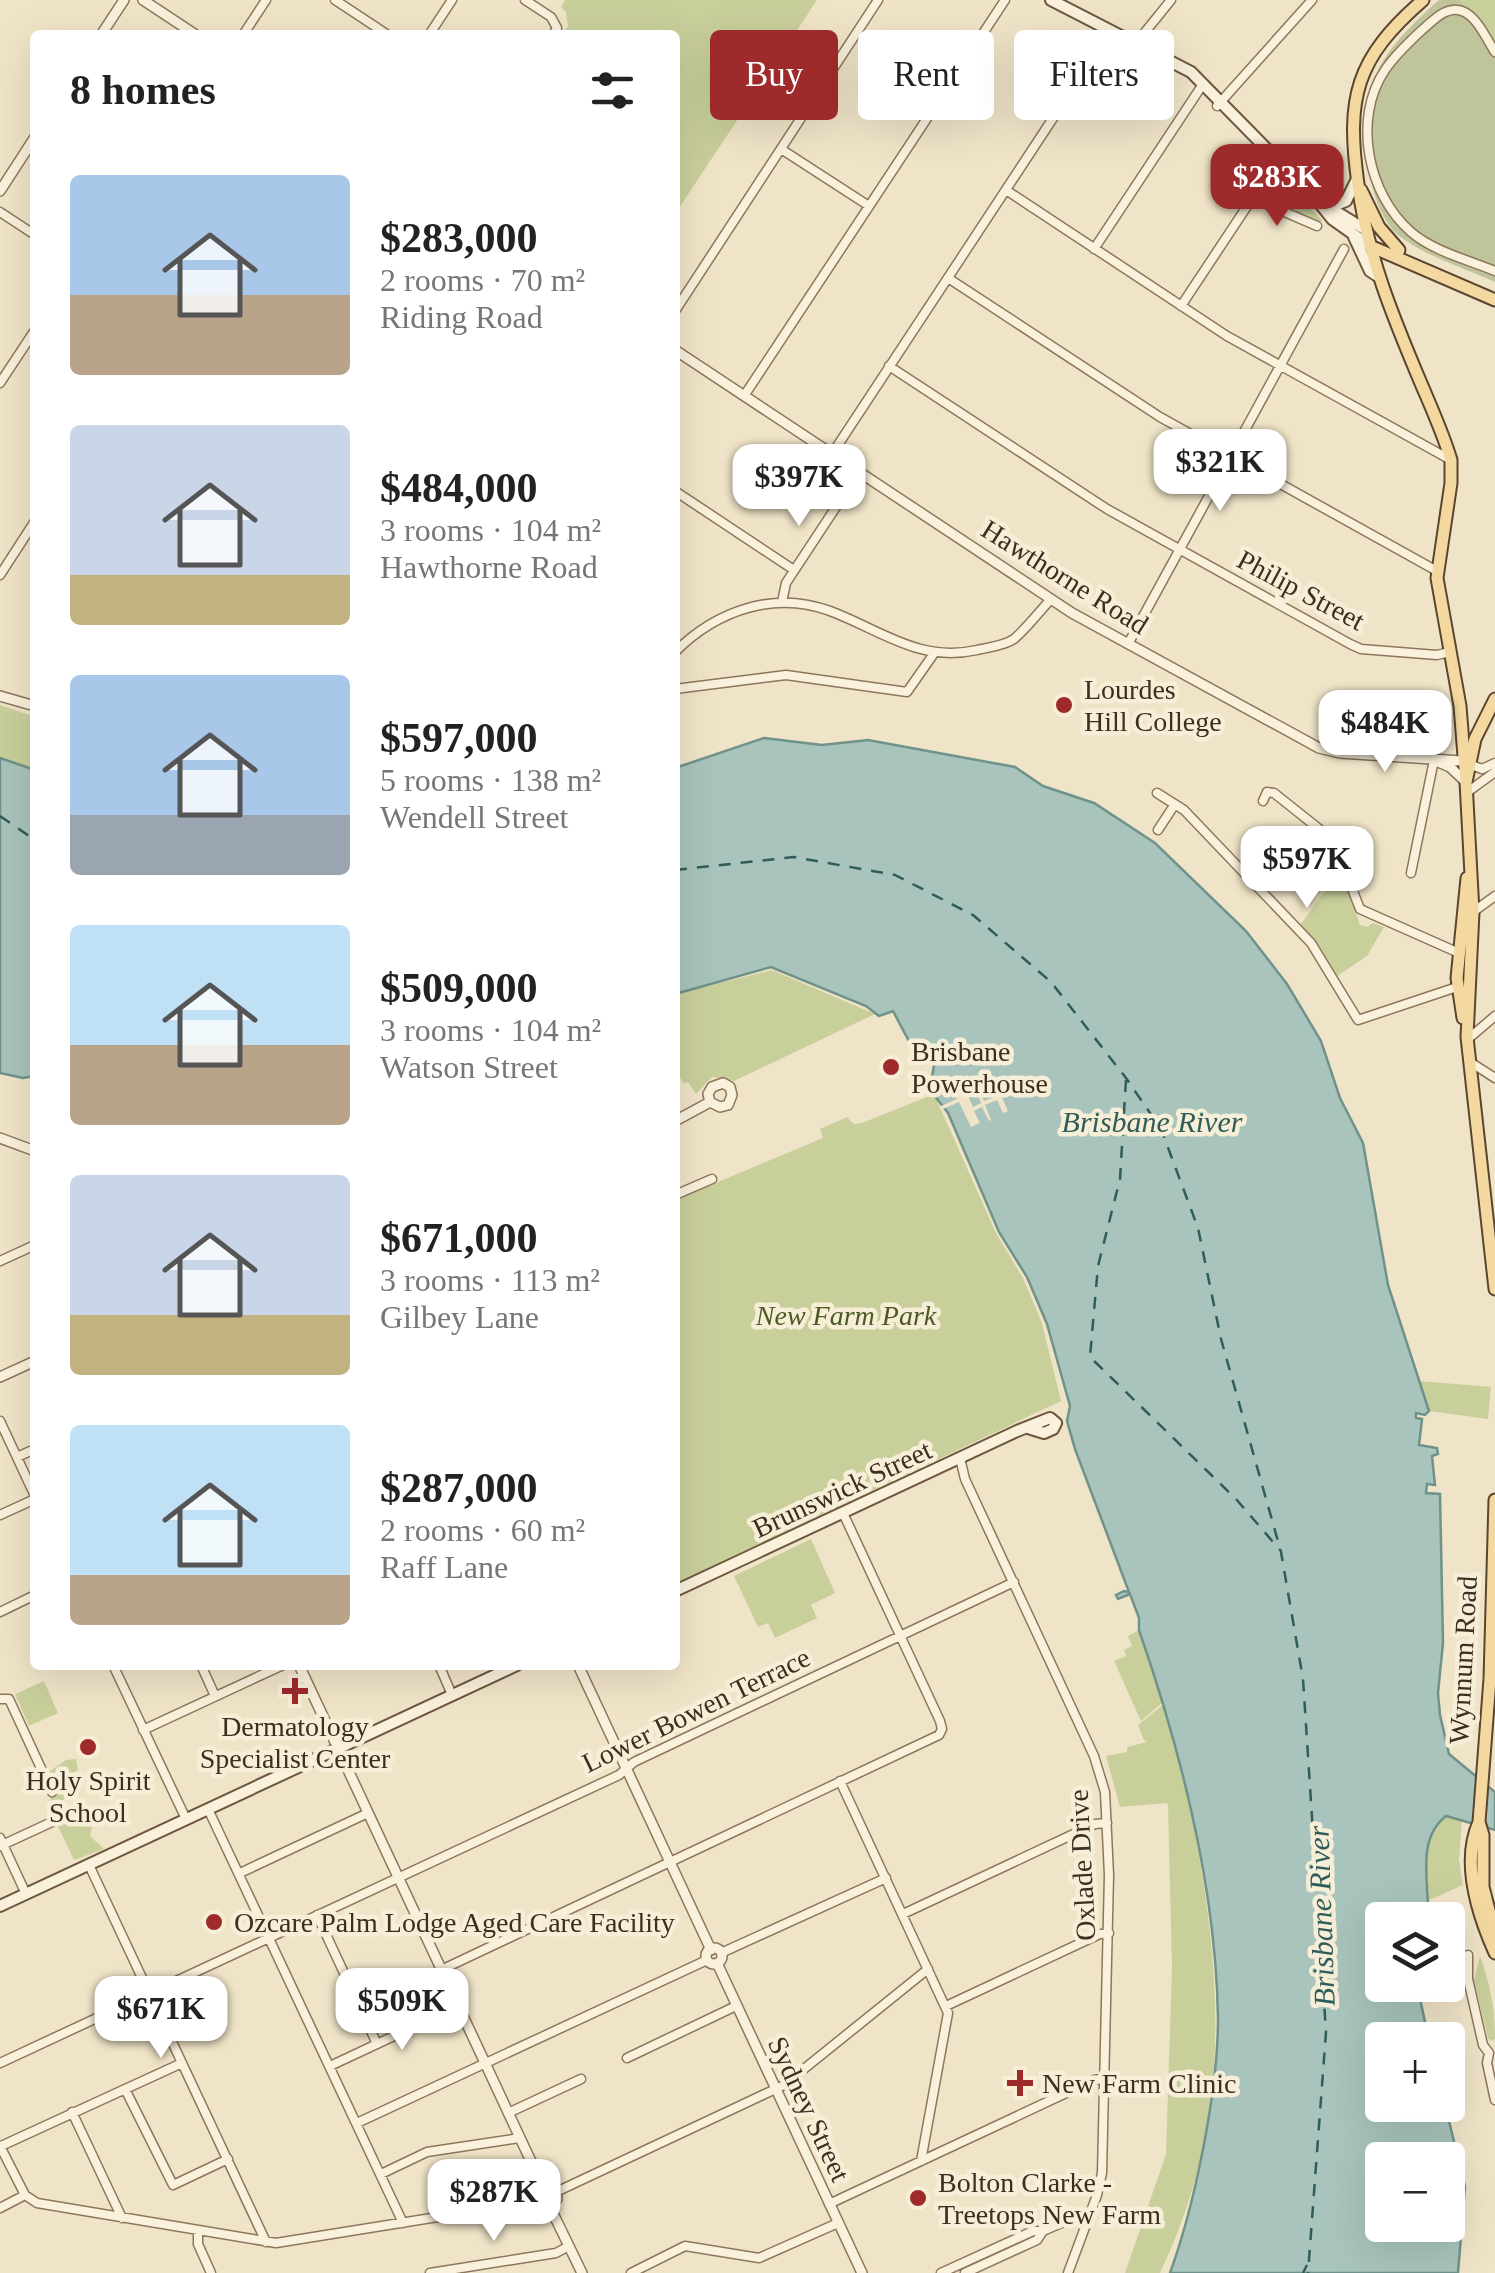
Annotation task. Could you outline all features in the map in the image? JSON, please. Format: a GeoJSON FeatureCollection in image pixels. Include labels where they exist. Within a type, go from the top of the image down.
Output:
{"type":"FeatureCollection","features":[{"type":"Feature","properties":{"kind":"main road"},"geometry":{"type":"LineString","coordinates":[[1050,0],[1111,30]]}},
{"type":"Feature","properties":{"kind":"main road"},"geometry":{"type":"LineString","coordinates":[[1422,0],[1382,40],[1360,81],[1352,123],[1367,236],[1450,460],[1451,484],[1438,571],[1466,762],[1473,912],[1467,1038]]}},
{"type":"Feature","properties":{"kind":"main road"},"geometry":{"type":"LineString","coordinates":[[1174,63],[1327,214],[1400,250],[1425,268],[1495,300]]}},
{"type":"Feature","properties":{"kind":"main road"},"geometry":{"type":"LineString","coordinates":[[1330,207],[1346,201],[1357,183]]}},
{"type":"Feature","properties":{"kind":"main road"},"geometry":{"type":"LineString","coordinates":[[1317,200],[1410,265],[1425,268]]}},
{"type":"Feature","properties":{"kind":"main road"},"geometry":{"type":"LineString","coordinates":[[1367,236],[1370,271],[1379,277]]}},
{"type":"Feature","properties":{"kind":"main road"},"geometry":{"type":"LineString","coordinates":[[1466,762],[1495,699]]}},
{"type":"Feature","properties":{"kind":"main road"},"geometry":{"type":"LineString","coordinates":[[1460,718],[1470,726],[1484,720]]}},
{"type":"Feature","properties":{"kind":"main road"},"geometry":{"type":"LineString","coordinates":[[1468,868],[1457,987],[1493,1236],[1495,1289]]}},
{"type":"Feature","properties":{"kind":"main road"},"geometry":{"type":"LineString","coordinates":[[1461,928],[1468,913],[1473,912]]}},
{"type":"Feature","properties":{"kind":"main road"},"geometry":{"type":"LineString","coordinates":[[1457,987],[1469,971]]}},
{"type":"Feature","properties":{"kind":"main road","name":"Brunswick Street"},"geometry":{"type":"LineString","coordinates":[[680,1589],[1028,1428]]}},
{"type":"Feature","properties":{"kind":"main road","name":"Wynnum Road"},"geometry":{"type":"LineString","coordinates":[[1478,1838],[1482,1776],[1491,1724],[1495,1500]]}},
{"type":"Feature","properties":{"kind":"main road"},"geometry":{"type":"LineString","coordinates":[[0,1906],[506,1670]]}},
{"type":"Feature","properties":{"kind":"main road"},"geometry":{"type":"LineString","coordinates":[[1478,1838],[1483,1887],[1495,1932]]}},
{"type":"Feature","properties":{"kind":"main road"},"geometry":{"type":"LineString","coordinates":[[1478,1838],[1476,1895],[1495,1953]]}},
{"type":"Feature","properties":{"kind":"street"},"geometry":{"type":"LineString","coordinates":[[105,30],[124,0]]}},
{"type":"Feature","properties":{"kind":"street"},"geometry":{"type":"LineString","coordinates":[[143,0],[188,30]]}},
{"type":"Feature","properties":{"kind":"street"},"geometry":{"type":"LineString","coordinates":[[246,30],[266,0]]}},
{"type":"Feature","properties":{"kind":"street"},"geometry":{"type":"LineString","coordinates":[[336,0],[381,30]]}},
{"type":"Feature","properties":{"kind":"street"},"geometry":{"type":"LineString","coordinates":[[432,30],[452,0]]}},
{"type":"Feature","properties":{"kind":"street"},"geometry":{"type":"LineString","coordinates":[[525,0],[556,24],[554,30]]}},
{"type":"Feature","properties":{"kind":"street"},"geometry":{"type":"LineString","coordinates":[[680,302],[878,0]]}},
{"type":"Feature","properties":{"kind":"street"},"geometry":{"type":"LineString","coordinates":[[744,396],[1005,0]]}},
{"type":"Feature","properties":{"kind":"street"},"geometry":{"type":"LineString","coordinates":[[1147,30],[1172,0]]}},
{"type":"Feature","properties":{"kind":"street"},"geometry":{"type":"LineString","coordinates":[[1219,104],[1312,0]]}},
{"type":"Feature","properties":{"kind":"street"},"geometry":{"type":"LineString","coordinates":[[1495,52],[1470,16],[1443,8],[1389,64],[1377,84],[1367,124],[1374,174],[1386,204],[1412,234],[1495,271]]}},
{"type":"Feature","properties":{"kind":"street"},"geometry":{"type":"LineString","coordinates":[[1094,249],[1202,87]]}},
{"type":"Feature","properties":{"kind":"street"},"geometry":{"type":"LineString","coordinates":[[832,454],[1052,120]]}},
{"type":"Feature","properties":{"kind":"street"},"geometry":{"type":"LineString","coordinates":[[1,187],[30,144]]}},
{"type":"Feature","properties":{"kind":"street"},"geometry":{"type":"LineString","coordinates":[[781,149],[869,206]]}},
{"type":"Feature","properties":{"kind":"street"},"geometry":{"type":"LineString","coordinates":[[1181,306],[1277,161]]}},
{"type":"Feature","properties":{"kind":"street"},"geometry":{"type":"LineString","coordinates":[[1006,190],[1181,306],[1450,460]]}},
{"type":"Feature","properties":{"kind":"street"},"geometry":{"type":"LineString","coordinates":[[1252,198],[1317,226]]}},
{"type":"Feature","properties":{"kind":"street"},"geometry":{"type":"LineString","coordinates":[[0,212],[30,232]]}},
{"type":"Feature","properties":{"kind":"street"},"geometry":{"type":"LineString","coordinates":[[1128,644],[1344,249]]}},
{"type":"Feature","properties":{"kind":"street"},"geometry":{"type":"LineString","coordinates":[[948,278],[1160,417],[1438,571]]}},
{"type":"Feature","properties":{"kind":"street"},"geometry":{"type":"LineString","coordinates":[[0,383],[30,338]]}},
{"type":"Feature","properties":{"kind":"street","name":"Hawthorne Road"},"geometry":{"type":"LineString","coordinates":[[680,353],[1051,599],[1324,750],[1466,762]]}},
{"type":"Feature","properties":{"kind":"street","name":"Philip Street"},"geometry":{"type":"LineString","coordinates":[[889,366],[1107,509],[1360,649],[1437,655],[1450,652]]}},
{"type":"Feature","properties":{"kind":"street"},"geometry":{"type":"LineString","coordinates":[[1422,444],[1435,445],[1444,440]]}},
{"type":"Feature","properties":{"kind":"street"},"geometry":{"type":"LineString","coordinates":[[782,602],[786,582],[859,472]]}},
{"type":"Feature","properties":{"kind":"street"},"geometry":{"type":"LineString","coordinates":[[680,494],[794,570]]}},
{"type":"Feature","properties":{"kind":"street"},"geometry":{"type":"LineString","coordinates":[[0,574],[30,529]]}},
{"type":"Feature","properties":{"kind":"street"},"geometry":{"type":"LineString","coordinates":[[680,647],[708,624],[744,608],[782,602],[828,610],[886,639],[957,654],[1013,640],[1051,599]]}},
{"type":"Feature","properties":{"kind":"street"},"geometry":{"type":"LineString","coordinates":[[680,636],[686,640]]}},
{"type":"Feature","properties":{"kind":"street"},"geometry":{"type":"LineString","coordinates":[[680,688],[786,675],[907,692],[935,652]]}},
{"type":"Feature","properties":{"kind":"street"},"geometry":{"type":"LineString","coordinates":[[0,696],[30,705]]}},
{"type":"Feature","properties":{"kind":"street"},"geometry":{"type":"LineString","coordinates":[[1411,873],[1434,760],[1450,767],[1466,785],[1488,773],[1495,762]]}},
{"type":"Feature","properties":{"kind":"street"},"geometry":{"type":"LineString","coordinates":[[1466,762],[1488,773]]}},
{"type":"Feature","properties":{"kind":"street"},"geometry":{"type":"LineString","coordinates":[[1156,792],[1176,804],[1256,882],[1312,945],[1358,1020],[1457,987]]}},
{"type":"Feature","properties":{"kind":"street"},"geometry":{"type":"LineString","coordinates":[[1263,802],[1266,793],[1273,792],[1332,839],[1360,909],[1458,953]]}},
{"type":"Feature","properties":{"kind":"street"},"geometry":{"type":"LineString","coordinates":[[1158,830],[1176,804]]}},
{"type":"Feature","properties":{"kind":"street"},"geometry":{"type":"LineString","coordinates":[[1473,912],[1495,896]]}},
{"type":"Feature","properties":{"kind":"street"},"geometry":{"type":"LineString","coordinates":[[1468,1009],[1479,1020],[1494,1016]]}},
{"type":"Feature","properties":{"kind":"street"},"geometry":{"type":"LineString","coordinates":[[1467,1038],[1494,1016]]}},
{"type":"Feature","properties":{"kind":"street"},"geometry":{"type":"LineString","coordinates":[[1470,1062],[1495,1078]]}},
{"type":"Feature","properties":{"kind":"street"},"geometry":{"type":"LineString","coordinates":[[1473,1088],[1495,1078]]}},
{"type":"Feature","properties":{"kind":"street"},"geometry":{"type":"LineString","coordinates":[[680,1117],[710,1102]]}},
{"type":"Feature","properties":{"kind":"street"},"geometry":{"type":"LineString","coordinates":[[0,1138],[30,1149]]}},
{"type":"Feature","properties":{"kind":"street"},"geometry":{"type":"LineString","coordinates":[[680,1193],[712,1179]]}},
{"type":"Feature","properties":{"kind":"street"},"geometry":{"type":"LineString","coordinates":[[0,1261],[30,1247]]}},
{"type":"Feature","properties":{"kind":"street"},"geometry":{"type":"LineString","coordinates":[[0,1377],[30,1362]]}},
{"type":"Feature","properties":{"kind":"street"},"geometry":{"type":"LineString","coordinates":[[0,1421],[30,1487]]}},
{"type":"Feature","properties":{"kind":"street"},"geometry":{"type":"LineString","coordinates":[[17,1457],[30,1451]]}},
{"type":"Feature","properties":{"kind":"street","name":"Oxlade Drive"},"geometry":{"type":"LineString","coordinates":[[956,1460],[1094,1756],[1105,1792],[1109,1934],[1102,2173],[1068,2273]]}},
{"type":"Feature","properties":{"kind":"street"},"geometry":{"type":"LineString","coordinates":[[0,1516],[30,1501]]}},
{"type":"Feature","properties":{"kind":"street"},"geometry":{"type":"LineString","coordinates":[[441,1970],[941,1732],[940,1721],[843,1513]]}},
{"type":"Feature","properties":{"kind":"street","name":"Lower Bowen Terrace"},"geometry":{"type":"LineString","coordinates":[[0,2063],[1014,1582]]}},
{"type":"Feature","properties":{"kind":"street"},"geometry":{"type":"LineString","coordinates":[[0,1612],[30,1597]]}},
{"type":"Feature","properties":{"kind":"street"},"geometry":{"type":"LineString","coordinates":[[115,1670],[186,1820]]}},
{"type":"Feature","properties":{"kind":"street"},"geometry":{"type":"LineString","coordinates":[[202,1670],[215,1696]]}},
{"type":"Feature","properties":{"kind":"street"},"geometry":{"type":"LineString","coordinates":[[143,1730],[272,1670]]}},
{"type":"Feature","properties":{"kind":"street"},"geometry":{"type":"LineString","coordinates":[[301,1670],[542,2186]]}},
{"type":"Feature","properties":{"kind":"street"},"geometry":{"type":"LineString","coordinates":[[440,1670],[452,1695]]}},
{"type":"Feature","properties":{"kind":"street","name":"Sydney Street"},"geometry":{"type":"LineString","coordinates":[[580,1670],[862,2273]]}},
{"type":"Feature","properties":{"kind":"street"},"geometry":{"type":"LineString","coordinates":[[0,1699],[9,1698],[52,1792]]}},
{"type":"Feature","properties":{"kind":"street"},"geometry":{"type":"LineString","coordinates":[[840,1781],[946,2006],[949,2023],[921,2161]]}},
{"type":"Feature","properties":{"kind":"street"},"geometry":{"type":"LineString","coordinates":[[208,1810],[403,2223]]}},
{"type":"Feature","properties":{"kind":"street"},"geometry":{"type":"LineString","coordinates":[[240,1873],[368,1813]]}},
{"type":"Feature","properties":{"kind":"street"},"geometry":{"type":"LineString","coordinates":[[26,1894],[1,1843],[54,1821]]}},
{"type":"Feature","properties":{"kind":"street"},"geometry":{"type":"LineString","coordinates":[[903,1914],[1106,1822]]}},
{"type":"Feature","properties":{"kind":"street"},"geometry":{"type":"LineString","coordinates":[[89,1865],[266,2242]]}},
{"type":"Feature","properties":{"kind":"street"},"geometry":{"type":"LineString","coordinates":[[356,2123],[886,1878]]}},
{"type":"Feature","properties":{"kind":"street"},"geometry":{"type":"LineString","coordinates":[[317,1915],[377,2044]]}},
{"type":"Feature","properties":{"kind":"street"},"geometry":{"type":"LineString","coordinates":[[946,2006],[1100,1934],[1109,1934]]}},
{"type":"Feature","properties":{"kind":"street"},"geometry":{"type":"LineString","coordinates":[[1468,1955],[1468,1979],[1483,2045],[1492,2051],[1486,2063],[1495,2100]]}},
{"type":"Feature","properties":{"kind":"street"},"geometry":{"type":"LineString","coordinates":[[556,2192],[776,2089],[928,1969]]}},
{"type":"Feature","properties":{"kind":"street"},"geometry":{"type":"LineString","coordinates":[[330,2066],[458,2006]]}},
{"type":"Feature","properties":{"kind":"street"},"geometry":{"type":"LineString","coordinates":[[627,2058],[736,2006]]}},
{"type":"Feature","properties":{"kind":"street"},"geometry":{"type":"LineString","coordinates":[[182,2062],[0,2146],[24,2195],[37,2203],[266,2242],[536,2201],[550,2206],[557,2199],[556,2192],[542,2186],[536,2201]]}},
{"type":"Feature","properties":{"kind":"street"},"geometry":{"type":"LineString","coordinates":[[828,2204],[1094,2080],[1107,2078]]}},
{"type":"Feature","properties":{"kind":"street"},"geometry":{"type":"LineString","coordinates":[[508,2114],[581,2079]]}},
{"type":"Feature","properties":{"kind":"street"},"geometry":{"type":"LineString","coordinates":[[125,2089],[172,2185],[228,2159]]}},
{"type":"Feature","properties":{"kind":"street"},"geometry":{"type":"LineString","coordinates":[[72,2112],[122,2218]]}},
{"type":"Feature","properties":{"kind":"street"},"geometry":{"type":"LineString","coordinates":[[381,2174],[428,2152],[520,2138]]}},
{"type":"Feature","properties":{"kind":"street"},"geometry":{"type":"LineString","coordinates":[[0,2208],[24,2195]]}},
{"type":"Feature","properties":{"kind":"street"},"geometry":{"type":"LineString","coordinates":[[550,2206],[582,2273]]}},
{"type":"Feature","properties":{"kind":"street"},"geometry":{"type":"LineString","coordinates":[[941,2273],[1033,2231],[1042,2232],[1082,2214],[1089,2217]]}},
{"type":"Feature","properties":{"kind":"street"},"geometry":{"type":"LineString","coordinates":[[631,2273],[685,2246],[759,2258],[838,2222]]}},
{"type":"Feature","properties":{"kind":"street"},"geometry":{"type":"LineString","coordinates":[[198,2231],[198,2244],[211,2273]]}},
{"type":"Feature","properties":{"kind":"street"},"geometry":{"type":"LineString","coordinates":[[965,2273],[1037,2240],[1042,2232]]}},
{"type":"Feature","properties":{"kind":"street"},"geometry":{"type":"LineString","coordinates":[[430,2273],[556,2253],[570,2246]]}},
{"type":"Feature","properties":{"kind":"green space"},"geometry":{"type":"Polygon","coordinates":[[[565,0],[817,0],[797,30],[710,30],[710,120],[737,120],[680,206],[680,30],[565,30],[566,12],[561,7],[565,0]]]}},
{"type":"Feature","properties":{"kind":"green space"},"geometry":{"type":"Polygon","coordinates":[[[1439,0],[1460,0],[1495,41],[1495,282],[1432,255],[1398,235],[1380,210],[1365,151],[1364,124],[1374,79],[1399,39],[1439,0]]]}},
{"type":"Feature","properties":{"kind":"green space"},"geometry":{"type":"Polygon","coordinates":[[[1460,0],[1495,0],[1495,41],[1460,0]]]}},
{"type":"Feature","properties":{"kind":"green space"},"geometry":{"type":"Polygon","coordinates":[[[1276,176],[1322,220],[1319,225],[1264,198],[1276,176]]]}},
{"type":"Feature","properties":{"kind":"green space"},"geometry":{"type":"Polygon","coordinates":[[[0,705],[30,715],[30,768],[0,758],[0,705]]]}},
{"type":"Feature","properties":{"kind":"green space"},"geometry":{"type":"Polygon","coordinates":[[[1341,869],[1360,925],[1367,927],[1373,923],[1384,927],[1367,956],[1336,977],[1301,924],[1341,869]]]}},
{"type":"Feature","properties":{"kind":"green space"},"geometry":{"type":"Polygon","coordinates":[[[772,970],[875,1014],[734,1081],[712,1077],[696,1094],[680,1077],[680,993],[772,970]]]}},
{"type":"Feature","properties":{"kind":"green space","name":"New Farm Park"},"geometry":{"type":"Polygon","coordinates":[[[934,1094],[996,1233],[1023,1278],[1042,1323],[1061,1401],[680,1582],[680,1198],[823,1138],[820,1129],[847,1117],[854,1124],[934,1094]]]}},
{"type":"Feature","properties":{"kind":"green space"},"geometry":{"type":"Polygon","coordinates":[[[1419,1381],[1491,1387],[1488,1419],[1429,1411],[1419,1381]]]}},
{"type":"Feature","properties":{"kind":"green space"},"geometry":{"type":"Polygon","coordinates":[[[811,1539],[835,1593],[811,1605],[817,1618],[775,1638],[768,1623],[758,1627],[734,1576],[811,1539]]]}},
{"type":"Feature","properties":{"kind":"green space"},"geometry":{"type":"Polygon","coordinates":[[[1139,1630],[1164,1701],[1141,1721],[1114,1661],[1126,1656],[1124,1650],[1132,1646],[1128,1636],[1139,1630]]]}},
{"type":"Feature","properties":{"kind":"green space"},"geometry":{"type":"Polygon","coordinates":[[[44,1681],[58,1713],[29,1726],[15,1694],[44,1681]]]}},
{"type":"Feature","properties":{"kind":"green space"},"geometry":{"type":"Polygon","coordinates":[[[1165,1703],[1186,1787],[1205,1895],[1215,2005],[1214,2059],[1199,2166],[1183,2219],[1160,2273],[1125,2273],[1166,2154],[1172,1967],[1168,1806],[1167,1803],[1120,1807],[1106,1756],[1127,1752],[1127,1747],[1147,1742],[1138,1725],[1165,1703]]]}},
{"type":"Feature","properties":{"kind":"green space"},"geometry":{"type":"Polygon","coordinates":[[[76,1759],[78,1770],[63,1781],[72,1791],[56,1808],[62,1820],[78,1814],[84,1822],[93,1822],[90,1836],[104,1849],[74,1860],[56,1822],[50,1796],[56,1792],[47,1773],[66,1760],[76,1759]]]}},
{"type":"Feature","properties":{"kind":"green space"},"geometry":{"type":"Polygon","coordinates":[[[1446,1816],[1462,1819],[1459,1860],[1463,1885],[1429,1900],[1429,1843],[1446,1816]]]}},
{"type":"Feature","properties":{"kind":"green space"},"geometry":{"type":"Polygon","coordinates":[[[1480,1956],[1493,2006],[1495,2039],[1491,2041],[1474,1980],[1480,1956]]]}},
{"type":"Feature","properties":{"kind":"water","name":"Brisbane River"},"geometry":{"type":"Polygon","coordinates":[[[764,738],[822,745],[868,740],[1015,767],[1043,786],[1094,803],[1155,843],[1246,931],[1287,984],[1321,1041],[1340,1098],[1363,1143],[1388,1285],[1429,1411],[1425,1415],[1416,1413],[1416,1418],[1422,1419],[1419,1445],[1437,1448],[1438,1454],[1432,1456],[1435,1485],[1427,1484],[1426,1493],[1440,1494],[1443,1643],[1438,1693],[1449,1754],[1495,1792],[1495,1830],[1446,1816],[1436,1826],[1427,1850],[1427,1902],[1365,1902],[1365,2002],[1421,2002],[1425,2022],[1365,2022],[1365,2122],[1449,2122],[1454,2142],[1365,2142],[1365,2242],[1460,2242],[1458,2273],[1170,2273],[1196,2182],[1217,2047],[1216,1969],[1194,1821],[1139,1630],[1139,1618],[1130,1594],[1118,1599],[1116,1595],[1129,1592],[1075,1449],[1067,1421],[1070,1406],[1047,1324],[1027,1277],[999,1232],[948,1113],[930,1090],[935,1059],[921,1064],[893,1011],[879,1016],[866,1006],[771,967],[680,993],[680,766],[764,738]]]}},
{"type":"Feature","properties":{"kind":"water"},"geometry":{"type":"Polygon","coordinates":[[[0,758],[30,768],[30,1077],[0,1073],[0,758]]]}},
{"type":"Feature","properties":{"kind":"pier"},"geometry":{"type":"Polygon","coordinates":[[[994,1080],[1008,1111],[1003,1113],[997,1100],[985,1105],[989,1121],[982,1107],[974,1111],[980,1123],[971,1127],[959,1102],[941,1110],[939,1107],[966,1091],[973,1107],[981,1103],[978,1087],[984,1101],[994,1097],[988,1082],[994,1080]]]}},
{"type":"Feature","properties":{"kind":"ferry route"},"geometry":{"type":"LineString","coordinates":[[0,816],[30,837]]}},
{"type":"Feature","properties":{"kind":"ferry route"},"geometry":{"type":"LineString","coordinates":[[680,869],[794,857],[895,875],[973,915],[1051,982],[1161,1129],[1198,1228],[1221,1339],[1281,1552],[1303,1679],[1326,2032],[1308,2273]]}},
{"type":"Feature","properties":{"kind":"ferry route"},"geometry":{"type":"LineString","coordinates":[[1126,1080],[1120,1179],[1098,1266],[1090,1357],[1236,1499],[1280,1550]]}},
{"type":"Feature","properties":{"kind":"ferry route"},"geometry":{"type":"LineString","coordinates":[[1303,2273],[1307,2265]]}},
{"type":"Feature","properties":{"kind":"place","name":"Lourdes Hill College"},"geometry":{"type":"Point","coordinates":[1064,705]}},
{"type":"Feature","properties":{"kind":"place","name":"Brisbane Powerhouse"},"geometry":{"type":"Point","coordinates":[891,1067]}},
{"type":"Feature","properties":{"kind":"place","name":"Dermatology Specialist Center"},"geometry":{"type":"Point","coordinates":[295,1691]}},
{"type":"Feature","properties":{"kind":"place","name":"Holy Spirit School"},"geometry":{"type":"Point","coordinates":[88,1747]}},
{"type":"Feature","properties":{"kind":"place","name":"Ozcare Palm Lodge Aged Care Facility"},"geometry":{"type":"Point","coordinates":[214,1922]}},
{"type":"Feature","properties":{"kind":"place","name":"New Farm Clinic"},"geometry":{"type":"Point","coordinates":[1020,2083]}},
{"type":"Feature","properties":{"kind":"place","name":"Bolton Clarke - Treetops New Farm"},"geometry":{"type":"Point","coordinates":[918,2198]}}]}
